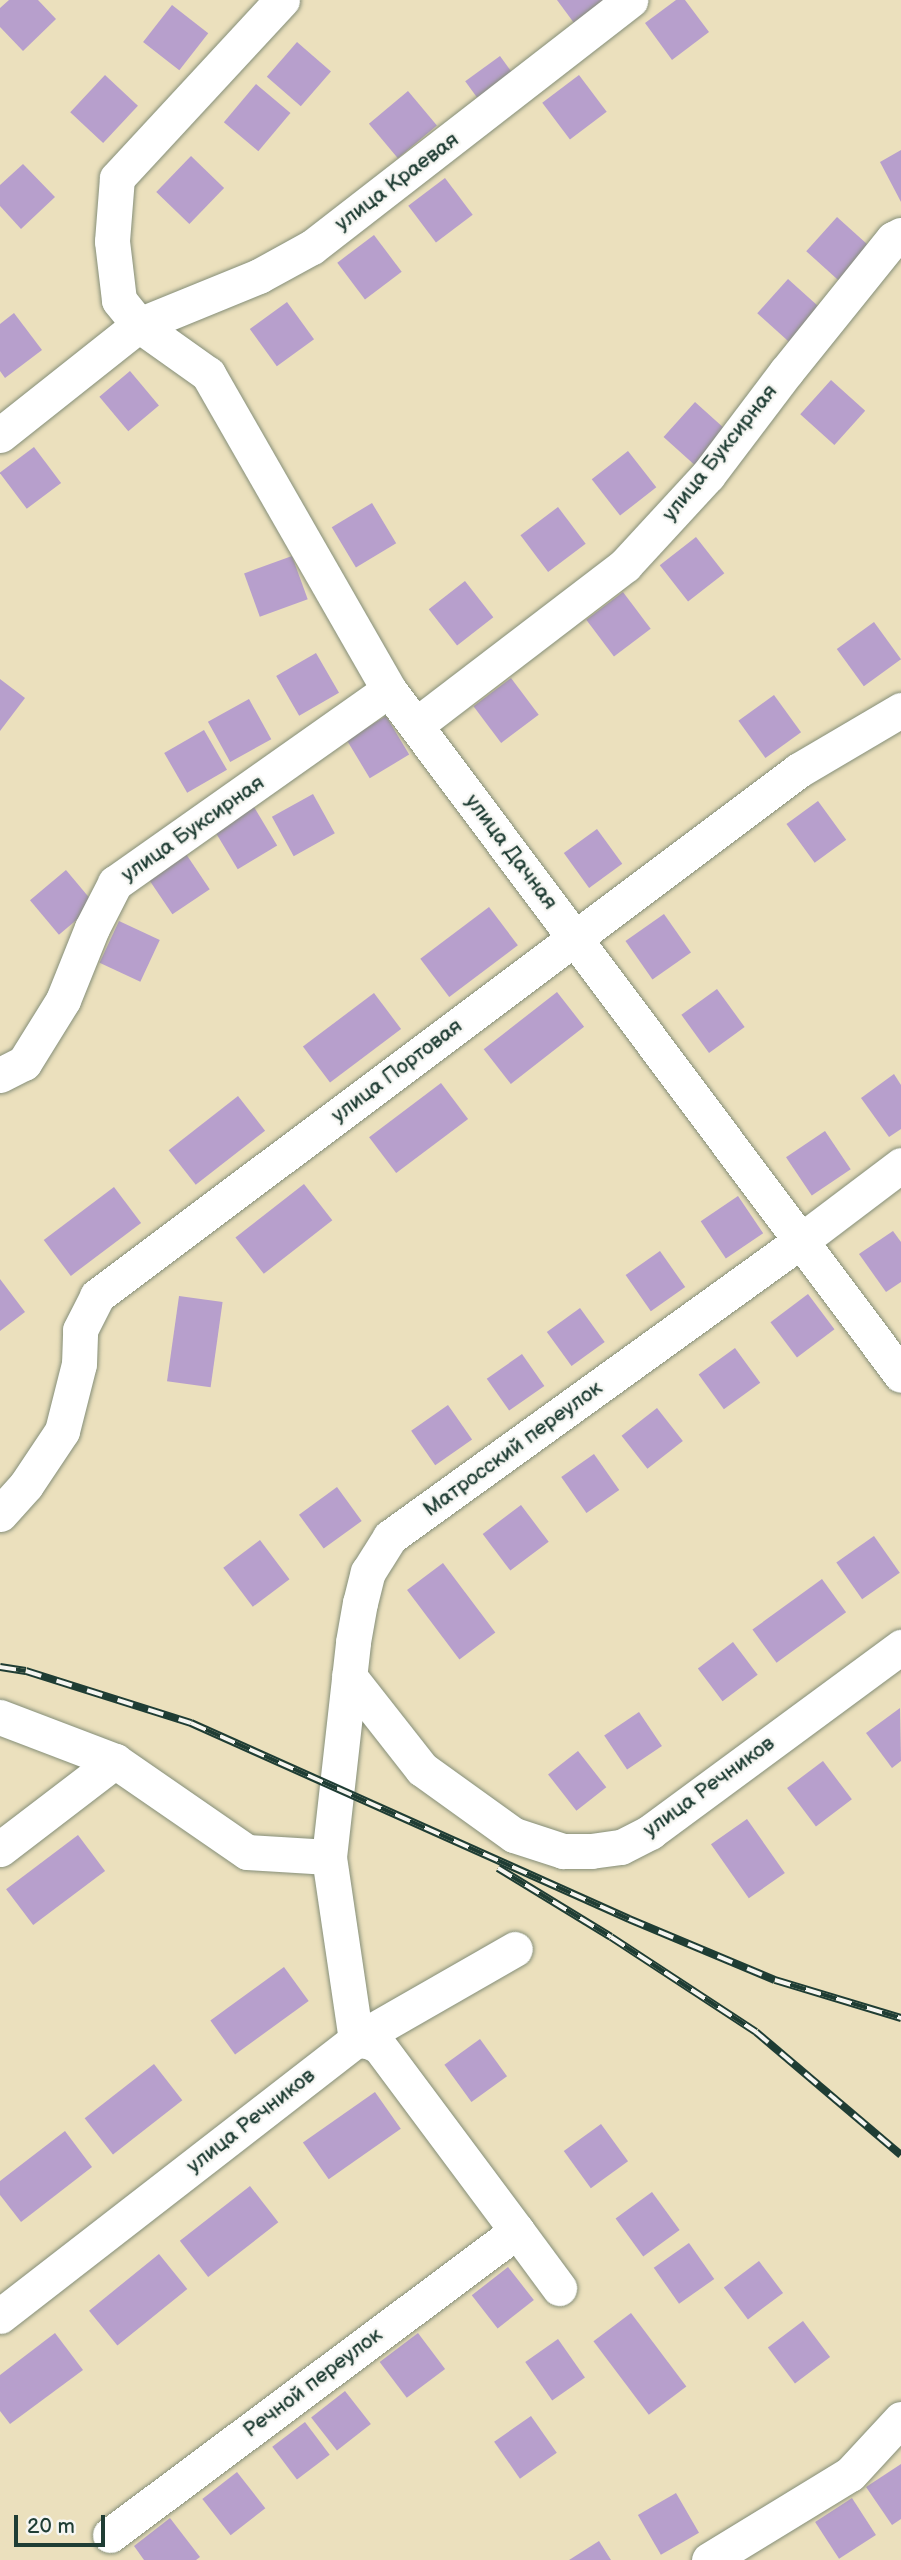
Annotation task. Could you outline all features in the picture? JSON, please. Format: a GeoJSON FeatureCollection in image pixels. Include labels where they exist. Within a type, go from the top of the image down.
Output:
{"type":"FeatureCollection","features":[{"type":"Feature","properties":{"kind":"street"},"geometry":{"type":"LineString","coordinates":[[139,325],[119,300],[112,241],[117,178],[282,0]]}},
{"type":"Feature","properties":{"kind":"street","name":"улица Краевая"},"geometry":{"type":"LineString","coordinates":[[0,435],[139,325],[259,276],[312,247],[631,0]]}},
{"type":"Feature","properties":{"kind":"street","name":"улица Буксирная"},"geometry":{"type":"LineString","coordinates":[[416,724],[625,565],[708,475],[786,372],[893,239],[901,235]]}},
{"type":"Feature","properties":{"kind":"street","name":"улица Дачная"},"geometry":{"type":"LineString","coordinates":[[139,325],[208,374],[389,690],[901,1375]]}},
{"type":"Feature","properties":{"kind":"street","name":"улица Буксирная"},"geometry":{"type":"LineString","coordinates":[[0,1075],[24,1063],[63,1000],[92,928],[116,883],[389,690]]}},
{"type":"Feature","properties":{"kind":"street","name":"улица Портовая"},"geometry":{"type":"LineString","coordinates":[[0,1514],[26,1485],[62,1431],[79,1364],[80,1330],[97,1296],[799,770],[901,710]]}},
{"type":"Feature","properties":{"kind":"street","name":"Матросский переулок"},"geometry":{"type":"LineString","coordinates":[[329,1857],[353,1642],[368,1572],[390,1537],[802,1240],[901,1165]]}},
{"type":"Feature","properties":{"kind":"street","name":"улица Речников"},"geometry":{"type":"LineString","coordinates":[[349,1676],[422,1769],[514,1835],[563,1851],[591,1851],[621,1847],[650,1832],[901,1647]]}},
{"type":"Feature","properties":{"kind":"street"},"geometry":{"type":"LineString","coordinates":[[0,1717],[115,1761],[247,1852],[329,1857],[356,2040],[369,2040],[379,2046],[559,2288]]}},
{"type":"Feature","properties":{"kind":"street"},"geometry":{"type":"LineString","coordinates":[[0,1849],[115,1761]]}},
{"type":"Feature","properties":{"kind":"street","name":"улица Речников"},"geometry":{"type":"LineString","coordinates":[[0,2316],[356,2040],[515,1949]]}},
{"type":"Feature","properties":{"kind":"street","name":"Речной переулок"},"geometry":{"type":"LineString","coordinates":[[110,2535],[517,2231]]}},
{"type":"Feature","properties":{"kind":"street"},"geometry":{"type":"LineString","coordinates":[[709,2560],[850,2474],[901,2419]]}},
{"type":"Feature","properties":{"kind":"building"},"geometry":{"type":"Polygon","coordinates":[[[9,0],[38,0],[56,19],[23,51],[0,27],[0,8],[9,0]]]}},
{"type":"Feature","properties":{"kind":"building"},"geometry":{"type":"Polygon","coordinates":[[[557,0],[606,0],[574,23],[557,0]]]}},
{"type":"Feature","properties":{"kind":"building"},"geometry":{"type":"Polygon","coordinates":[[[676,0],[685,0],[709,32],[672,60],[645,23],[676,0]]]}},
{"type":"Feature","properties":{"kind":"building"},"geometry":{"type":"Polygon","coordinates":[[[172,5],[208,33],[179,70],[143,42],[172,5]]]}},
{"type":"Feature","properties":{"kind":"building"},"geometry":{"type":"Polygon","coordinates":[[[297,42],[331,72],[301,106],[267,77],[297,42]]]}},
{"type":"Feature","properties":{"kind":"building"},"geometry":{"type":"Polygon","coordinates":[[[500,56],[516,78],[481,103],[465,81],[500,56]]]}},
{"type":"Feature","properties":{"kind":"building"},"geometry":{"type":"Polygon","coordinates":[[[105,75],[138,106],[103,143],[70,112],[105,75]]]}},
{"type":"Feature","properties":{"kind":"building"},"geometry":{"type":"Polygon","coordinates":[[[579,75],[607,112],[570,139],[542,103],[579,75]]]}},
{"type":"Feature","properties":{"kind":"building"},"geometry":{"type":"Polygon","coordinates":[[[256,84],[290,113],[258,151],[224,122],[256,84]]]}},
{"type":"Feature","properties":{"kind":"building"},"geometry":{"type":"Polygon","coordinates":[[[408,91],[437,125],[398,158],[369,124],[408,91]]]}},
{"type":"Feature","properties":{"kind":"building"},"geometry":{"type":"Polygon","coordinates":[[[901,150],[901,202],[880,162],[901,150]]]}},
{"type":"Feature","properties":{"kind":"building"},"geometry":{"type":"Polygon","coordinates":[[[191,156],[224,188],[189,224],[156,192],[191,156]]]}},
{"type":"Feature","properties":{"kind":"building"},"geometry":{"type":"Polygon","coordinates":[[[23,164],[55,197],[21,229],[0,206],[0,185],[23,164]]]}},
{"type":"Feature","properties":{"kind":"building"},"geometry":{"type":"Polygon","coordinates":[[[445,178],[473,215],[436,242],[408,206],[445,178]]]}},
{"type":"Feature","properties":{"kind":"building"},"geometry":{"type":"Polygon","coordinates":[[[837,217],[872,248],[841,283],[806,251],[837,217]]]}},
{"type":"Feature","properties":{"kind":"building"},"geometry":{"type":"Polygon","coordinates":[[[374,235],[402,272],[365,299],[337,263],[374,235]]]}},
{"type":"Feature","properties":{"kind":"building"},"geometry":{"type":"Polygon","coordinates":[[[788,279],[822,310],[791,344],[757,313],[788,279]]]}},
{"type":"Feature","properties":{"kind":"building"},"geometry":{"type":"Polygon","coordinates":[[[287,302],[314,339],[277,366],[250,329],[287,302]]]}},
{"type":"Feature","properties":{"kind":"building"},"geometry":{"type":"Polygon","coordinates":[[[14,313],[42,350],[5,378],[0,371],[0,324],[14,313]]]}},
{"type":"Feature","properties":{"kind":"building"},"geometry":{"type":"Polygon","coordinates":[[[130,371],[159,405],[128,431],[99,397],[130,371]]]}},
{"type":"Feature","properties":{"kind":"building"},"geometry":{"type":"Polygon","coordinates":[[[831,380],[865,411],[834,445],[800,414],[831,380]]]}},
{"type":"Feature","properties":{"kind":"building"},"geometry":{"type":"Polygon","coordinates":[[[695,402],[729,433],[698,468],[664,437],[695,402]]]}},
{"type":"Feature","properties":{"kind":"building"},"geometry":{"type":"Polygon","coordinates":[[[34,447],[61,483],[27,509],[0,473],[34,447]]]}},
{"type":"Feature","properties":{"kind":"building"},"geometry":{"type":"Polygon","coordinates":[[[628,451],[656,487],[620,516],[592,479],[628,451]]]}},
{"type":"Feature","properties":{"kind":"building"},"geometry":{"type":"Polygon","coordinates":[[[372,503],[396,543],[356,567],[332,527],[372,503]]]}},
{"type":"Feature","properties":{"kind":"building"},"geometry":{"type":"Polygon","coordinates":[[[558,507],[586,544],[548,572],[520,535],[558,507]]]}},
{"type":"Feature","properties":{"kind":"building"},"geometry":{"type":"Polygon","coordinates":[[[696,537],[724,573],[688,602],[660,565],[696,537]]]}},
{"type":"Feature","properties":{"kind":"building"},"geometry":{"type":"Polygon","coordinates":[[[292,556],[308,599],[260,617],[244,573],[292,556]]]}},
{"type":"Feature","properties":{"kind":"building"},"geometry":{"type":"Polygon","coordinates":[[[465,581],[493,617],[457,646],[429,609],[465,581]]]}},
{"type":"Feature","properties":{"kind":"building"},"geometry":{"type":"Polygon","coordinates":[[[623,592],[651,629],[614,656],[586,620],[623,592]]]}},
{"type":"Feature","properties":{"kind":"building"},"geometry":{"type":"Polygon","coordinates":[[[874,622],[901,659],[864,686],[837,649],[874,622]]]}},
{"type":"Feature","properties":{"kind":"building"},"geometry":{"type":"Polygon","coordinates":[[[316,653],[339,693],[299,716],[276,676],[316,653]]]}},
{"type":"Feature","properties":{"kind":"building"},"geometry":{"type":"Polygon","coordinates":[[[511,678],[539,715],[501,743],[473,706],[511,678]]]}},
{"type":"Feature","properties":{"kind":"building"},"geometry":{"type":"Polygon","coordinates":[[[0,679],[25,698],[0,731],[0,679]]]}},
{"type":"Feature","properties":{"kind":"building"},"geometry":{"type":"Polygon","coordinates":[[[774,695],[801,732],[765,758],[738,721],[774,695]]]}},
{"type":"Feature","properties":{"kind":"building"},"geometry":{"type":"Polygon","coordinates":[[[249,699],[271,739],[230,762],[208,722],[249,699]]]}},
{"type":"Feature","properties":{"kind":"building"},"geometry":{"type":"Polygon","coordinates":[[[386,716],[409,755],[370,778],[347,740],[386,716]]]}},
{"type":"Feature","properties":{"kind":"building"},"geometry":{"type":"Polygon","coordinates":[[[204,730],[227,770],[187,793],[164,753],[204,730]]]}},
{"type":"Feature","properties":{"kind":"building"},"geometry":{"type":"Polygon","coordinates":[[[313,794],[335,833],[294,856],[272,817],[313,794]]]}},
{"type":"Feature","properties":{"kind":"building"},"geometry":{"type":"Polygon","coordinates":[[[818,801],[846,840],[815,863],[786,824],[818,801]]]}},
{"type":"Feature","properties":{"kind":"building"},"geometry":{"type":"Polygon","coordinates":[[[254,807],[277,846],[238,869],[215,831],[254,807]]]}},
{"type":"Feature","properties":{"kind":"building"},"geometry":{"type":"Polygon","coordinates":[[[597,829],[622,864],[589,888],[564,853],[597,829]]]}},
{"type":"Feature","properties":{"kind":"building"},"geometry":{"type":"Polygon","coordinates":[[[184,851],[210,889],[172,914],[147,876],[184,851]]]}},
{"type":"Feature","properties":{"kind":"building"},"geometry":{"type":"Polygon","coordinates":[[[66,870],[95,904],[59,935],[30,900],[66,870]]]}},
{"type":"Feature","properties":{"kind":"building"},"geometry":{"type":"Polygon","coordinates":[[[489,907],[518,945],[449,997],[420,959],[489,907]]]}},
{"type":"Feature","properties":{"kind":"building"},"geometry":{"type":"Polygon","coordinates":[[[664,914],[691,953],[652,979],[625,941],[664,914]]]}},
{"type":"Feature","properties":{"kind":"building"},"geometry":{"type":"Polygon","coordinates":[[[119,921],[160,940],[140,982],[100,963],[119,921]]]}},
{"type":"Feature","properties":{"kind":"building"},"geometry":{"type":"Polygon","coordinates":[[[717,989],[745,1027],[709,1053],[681,1015],[717,989]]]}},
{"type":"Feature","properties":{"kind":"building"},"geometry":{"type":"Polygon","coordinates":[[[557,992],[584,1027],[511,1084],[484,1049],[557,992]]]}},
{"type":"Feature","properties":{"kind":"building"},"geometry":{"type":"Polygon","coordinates":[[[374,993],[401,1029],[330,1083],[303,1047],[374,993]]]}},
{"type":"Feature","properties":{"kind":"building"},"geometry":{"type":"Polygon","coordinates":[[[894,1074],[901,1085],[901,1129],[889,1137],[861,1098],[894,1074]]]}},
{"type":"Feature","properties":{"kind":"building"},"geometry":{"type":"Polygon","coordinates":[[[441,1083],[468,1119],[396,1173],[369,1137],[441,1083]]]}},
{"type":"Feature","properties":{"kind":"building"},"geometry":{"type":"Polygon","coordinates":[[[238,1096],[265,1131],[196,1185],[169,1150],[238,1096]]]}},
{"type":"Feature","properties":{"kind":"building"},"geometry":{"type":"Polygon","coordinates":[[[825,1131],[851,1169],[812,1195],[786,1157],[825,1131]]]}},
{"type":"Feature","properties":{"kind":"building"},"geometry":{"type":"Polygon","coordinates":[[[304,1184],[332,1220],[264,1274],[235,1238],[304,1184]]]}},
{"type":"Feature","properties":{"kind":"building"},"geometry":{"type":"Polygon","coordinates":[[[114,1187],[141,1223],[71,1276],[44,1240],[114,1187]]]}},
{"type":"Feature","properties":{"kind":"building"},"geometry":{"type":"Polygon","coordinates":[[[738,1196],[763,1233],[726,1258],[701,1221],[738,1196]]]}},
{"type":"Feature","properties":{"kind":"building"},"geometry":{"type":"Polygon","coordinates":[[[893,1231],[901,1242],[901,1282],[886,1292],[859,1254],[893,1231]]]}},
{"type":"Feature","properties":{"kind":"building"},"geometry":{"type":"Polygon","coordinates":[[[660,1251],[685,1287],[651,1311],[626,1275],[660,1251]]]}},
{"type":"Feature","properties":{"kind":"building"},"geometry":{"type":"Polygon","coordinates":[[[0,1279],[25,1312],[0,1331],[0,1279]]]}},
{"type":"Feature","properties":{"kind":"building"},"geometry":{"type":"Polygon","coordinates":[[[808,1294],[834,1329],[797,1357],[770,1322],[808,1294]]]}},
{"type":"Feature","properties":{"kind":"building"},"geometry":{"type":"Polygon","coordinates":[[[179,1296],[223,1302],[211,1387],[167,1381],[179,1296]]]}},
{"type":"Feature","properties":{"kind":"building"},"geometry":{"type":"Polygon","coordinates":[[[580,1308],[605,1342],[572,1366],[547,1332],[580,1308]]]}},
{"type":"Feature","properties":{"kind":"building"},"geometry":{"type":"Polygon","coordinates":[[[735,1348],[760,1383],[724,1409],[699,1374],[735,1348]]]}},
{"type":"Feature","properties":{"kind":"building"},"geometry":{"type":"Polygon","coordinates":[[[522,1354],[544,1386],[509,1411],[487,1379],[522,1354]]]}},
{"type":"Feature","properties":{"kind":"building"},"geometry":{"type":"Polygon","coordinates":[[[448,1405],[472,1439],[435,1465],[411,1431],[448,1405]]]}},
{"type":"Feature","properties":{"kind":"building"},"geometry":{"type":"Polygon","coordinates":[[[657,1408],[683,1441],[647,1469],[622,1436],[657,1408]]]}},
{"type":"Feature","properties":{"kind":"building"},"geometry":{"type":"Polygon","coordinates":[[[594,1454],[619,1490],[586,1513],[561,1477],[594,1454]]]}},
{"type":"Feature","properties":{"kind":"building"},"geometry":{"type":"Polygon","coordinates":[[[337,1487],[362,1521],[324,1549],[299,1515],[337,1487]]]}},
{"type":"Feature","properties":{"kind":"building"},"geometry":{"type":"Polygon","coordinates":[[[521,1505],[549,1542],[510,1571],[483,1534],[521,1505]]]}},
{"type":"Feature","properties":{"kind":"building"},"geometry":{"type":"Polygon","coordinates":[[[874,1536],[900,1573],[862,1599],[836,1562],[874,1536]]]}},
{"type":"Feature","properties":{"kind":"building"},"geometry":{"type":"Polygon","coordinates":[[[260,1540],[289,1579],[253,1607],[223,1568],[260,1540]]]}},
{"type":"Feature","properties":{"kind":"building"},"geometry":{"type":"Polygon","coordinates":[[[443,1563],[495,1632],[459,1660],[407,1590],[443,1563]]]}},
{"type":"Feature","properties":{"kind":"building"},"geometry":{"type":"Polygon","coordinates":[[[822,1579],[846,1612],[777,1663],[752,1630],[822,1579]]]}},
{"type":"Feature","properties":{"kind":"building"},"geometry":{"type":"Polygon","coordinates":[[[733,1642],[758,1675],[723,1701],[698,1668],[733,1642]]]}},
{"type":"Feature","properties":{"kind":"building"},"geometry":{"type":"Polygon","coordinates":[[[900,1708],[901,1761],[892,1768],[866,1733],[900,1708]]]}},
{"type":"Feature","properties":{"kind":"building"},"geometry":{"type":"Polygon","coordinates":[[[639,1712],[662,1746],[627,1769],[604,1735],[639,1712]]]}},
{"type":"Feature","properties":{"kind":"building"},"geometry":{"type":"Polygon","coordinates":[[[578,1751],[606,1787],[576,1811],[548,1774],[578,1751]]]}},
{"type":"Feature","properties":{"kind":"building"},"geometry":{"type":"Polygon","coordinates":[[[823,1761],[852,1799],[816,1826],[787,1788],[823,1761]]]}},
{"type":"Feature","properties":{"kind":"building"},"geometry":{"type":"Polygon","coordinates":[[[747,1819],[785,1873],[749,1898],[711,1844],[747,1819]]]}},
{"type":"Feature","properties":{"kind":"building"},"geometry":{"type":"Polygon","coordinates":[[[78,1835],[105,1871],[33,1925],[6,1889],[78,1835]]]}},
{"type":"Feature","properties":{"kind":"building"},"geometry":{"type":"Polygon","coordinates":[[[284,1967],[309,2001],[235,2054],[210,2020],[284,1967]]]}},
{"type":"Feature","properties":{"kind":"building"},"geometry":{"type":"Polygon","coordinates":[[[480,2039],[507,2076],[471,2102],[444,2065],[480,2039]]]}},
{"type":"Feature","properties":{"kind":"building"},"geometry":{"type":"Polygon","coordinates":[[[154,2064],[182,2100],[113,2154],[85,2118],[154,2064]]]}},
{"type":"Feature","properties":{"kind":"building"},"geometry":{"type":"Polygon","coordinates":[[[375,2092],[401,2129],[329,2179],[303,2142],[375,2092]]]}},
{"type":"Feature","properties":{"kind":"building"},"geometry":{"type":"Polygon","coordinates":[[[601,2124],[628,2161],[591,2188],[564,2151],[601,2124]]]}},
{"type":"Feature","properties":{"kind":"building"},"geometry":{"type":"Polygon","coordinates":[[[65,2131],[92,2167],[21,2222],[0,2195],[0,2181],[65,2131]]]}},
{"type":"Feature","properties":{"kind":"building"},"geometry":{"type":"Polygon","coordinates":[[[250,2186],[278,2222],[208,2277],[180,2241],[250,2186]]]}},
{"type":"Feature","properties":{"kind":"building"},"geometry":{"type":"Polygon","coordinates":[[[652,2192],[680,2230],[643,2256],[616,2218],[652,2192]]]}},
{"type":"Feature","properties":{"kind":"building"},"geometry":{"type":"Polygon","coordinates":[[[689,2243],[714,2279],[679,2304],[654,2268],[689,2243]]]}},
{"type":"Feature","properties":{"kind":"building"},"geometry":{"type":"Polygon","coordinates":[[[159,2254],[187,2289],[117,2346],[89,2311],[159,2254]]]}},
{"type":"Feature","properties":{"kind":"building"},"geometry":{"type":"Polygon","coordinates":[[[759,2261],[783,2293],[748,2319],[724,2287],[759,2261]]]}},
{"type":"Feature","properties":{"kind":"building"},"geometry":{"type":"Polygon","coordinates":[[[508,2267],[534,2300],[498,2328],[472,2295],[508,2267]]]}},
{"type":"Feature","properties":{"kind":"building"},"geometry":{"type":"Polygon","coordinates":[[[631,2313],[686,2386],[649,2415],[593,2341],[631,2313]]]}},
{"type":"Feature","properties":{"kind":"building"},"geometry":{"type":"Polygon","coordinates":[[[803,2321],[830,2357],[795,2383],[768,2347],[803,2321]]]}},
{"type":"Feature","properties":{"kind":"building"},"geometry":{"type":"Polygon","coordinates":[[[55,2333],[83,2370],[10,2424],[0,2411],[0,2375],[55,2333]]]}},
{"type":"Feature","properties":{"kind":"building"},"geometry":{"type":"Polygon","coordinates":[[[418,2333],[445,2369],[407,2398],[380,2362],[418,2333]]]}},
{"type":"Feature","properties":{"kind":"building"},"geometry":{"type":"Polygon","coordinates":[[[558,2339],[585,2378],[552,2400],[525,2362],[558,2339]]]}},
{"type":"Feature","properties":{"kind":"building"},"geometry":{"type":"Polygon","coordinates":[[[345,2391],[371,2424],[337,2451],[311,2417],[345,2391]]]}},
{"type":"Feature","properties":{"kind":"building"},"geometry":{"type":"Polygon","coordinates":[[[531,2416],[557,2453],[520,2479],[494,2442],[531,2416]]]}},
{"type":"Feature","properties":{"kind":"building"},"geometry":{"type":"Polygon","coordinates":[[[305,2422],[330,2455],[297,2479],[272,2447],[305,2422]]]}},
{"type":"Feature","properties":{"kind":"building"},"geometry":{"type":"Polygon","coordinates":[[[901,2464],[901,2519],[892,2525],[866,2487],[901,2464]]]}},
{"type":"Feature","properties":{"kind":"building"},"geometry":{"type":"Polygon","coordinates":[[[237,2472],[265,2508],[231,2535],[202,2499],[237,2472]]]}},
{"type":"Feature","properties":{"kind":"building"},"geometry":{"type":"Polygon","coordinates":[[[676,2493],[699,2533],[661,2555],[638,2515],[676,2493]]]}},
{"type":"Feature","properties":{"kind":"building"},"geometry":{"type":"Polygon","coordinates":[[[852,2498],[876,2535],[839,2559],[815,2522],[852,2498]]]}},
{"type":"Feature","properties":{"kind":"building"},"geometry":{"type":"Polygon","coordinates":[[[170,2518],[200,2557],[196,2560],[144,2560],[134,2546],[170,2518]]]}},
{"type":"Feature","properties":{"kind":"building"},"geometry":{"type":"Polygon","coordinates":[[[599,2541],[611,2560],[569,2560],[599,2541]]]}},
{"type":"Feature","properties":{"kind":"railway"},"geometry":{"type":"LineString","coordinates":[[0,1667],[26,1671],[191,1723],[629,1919],[775,1980],[901,2018]]}},
{"type":"Feature","properties":{"kind":"railway"},"geometry":{"type":"LineString","coordinates":[[498,1868],[611,1937],[756,2032],[901,2155]]}}]}
